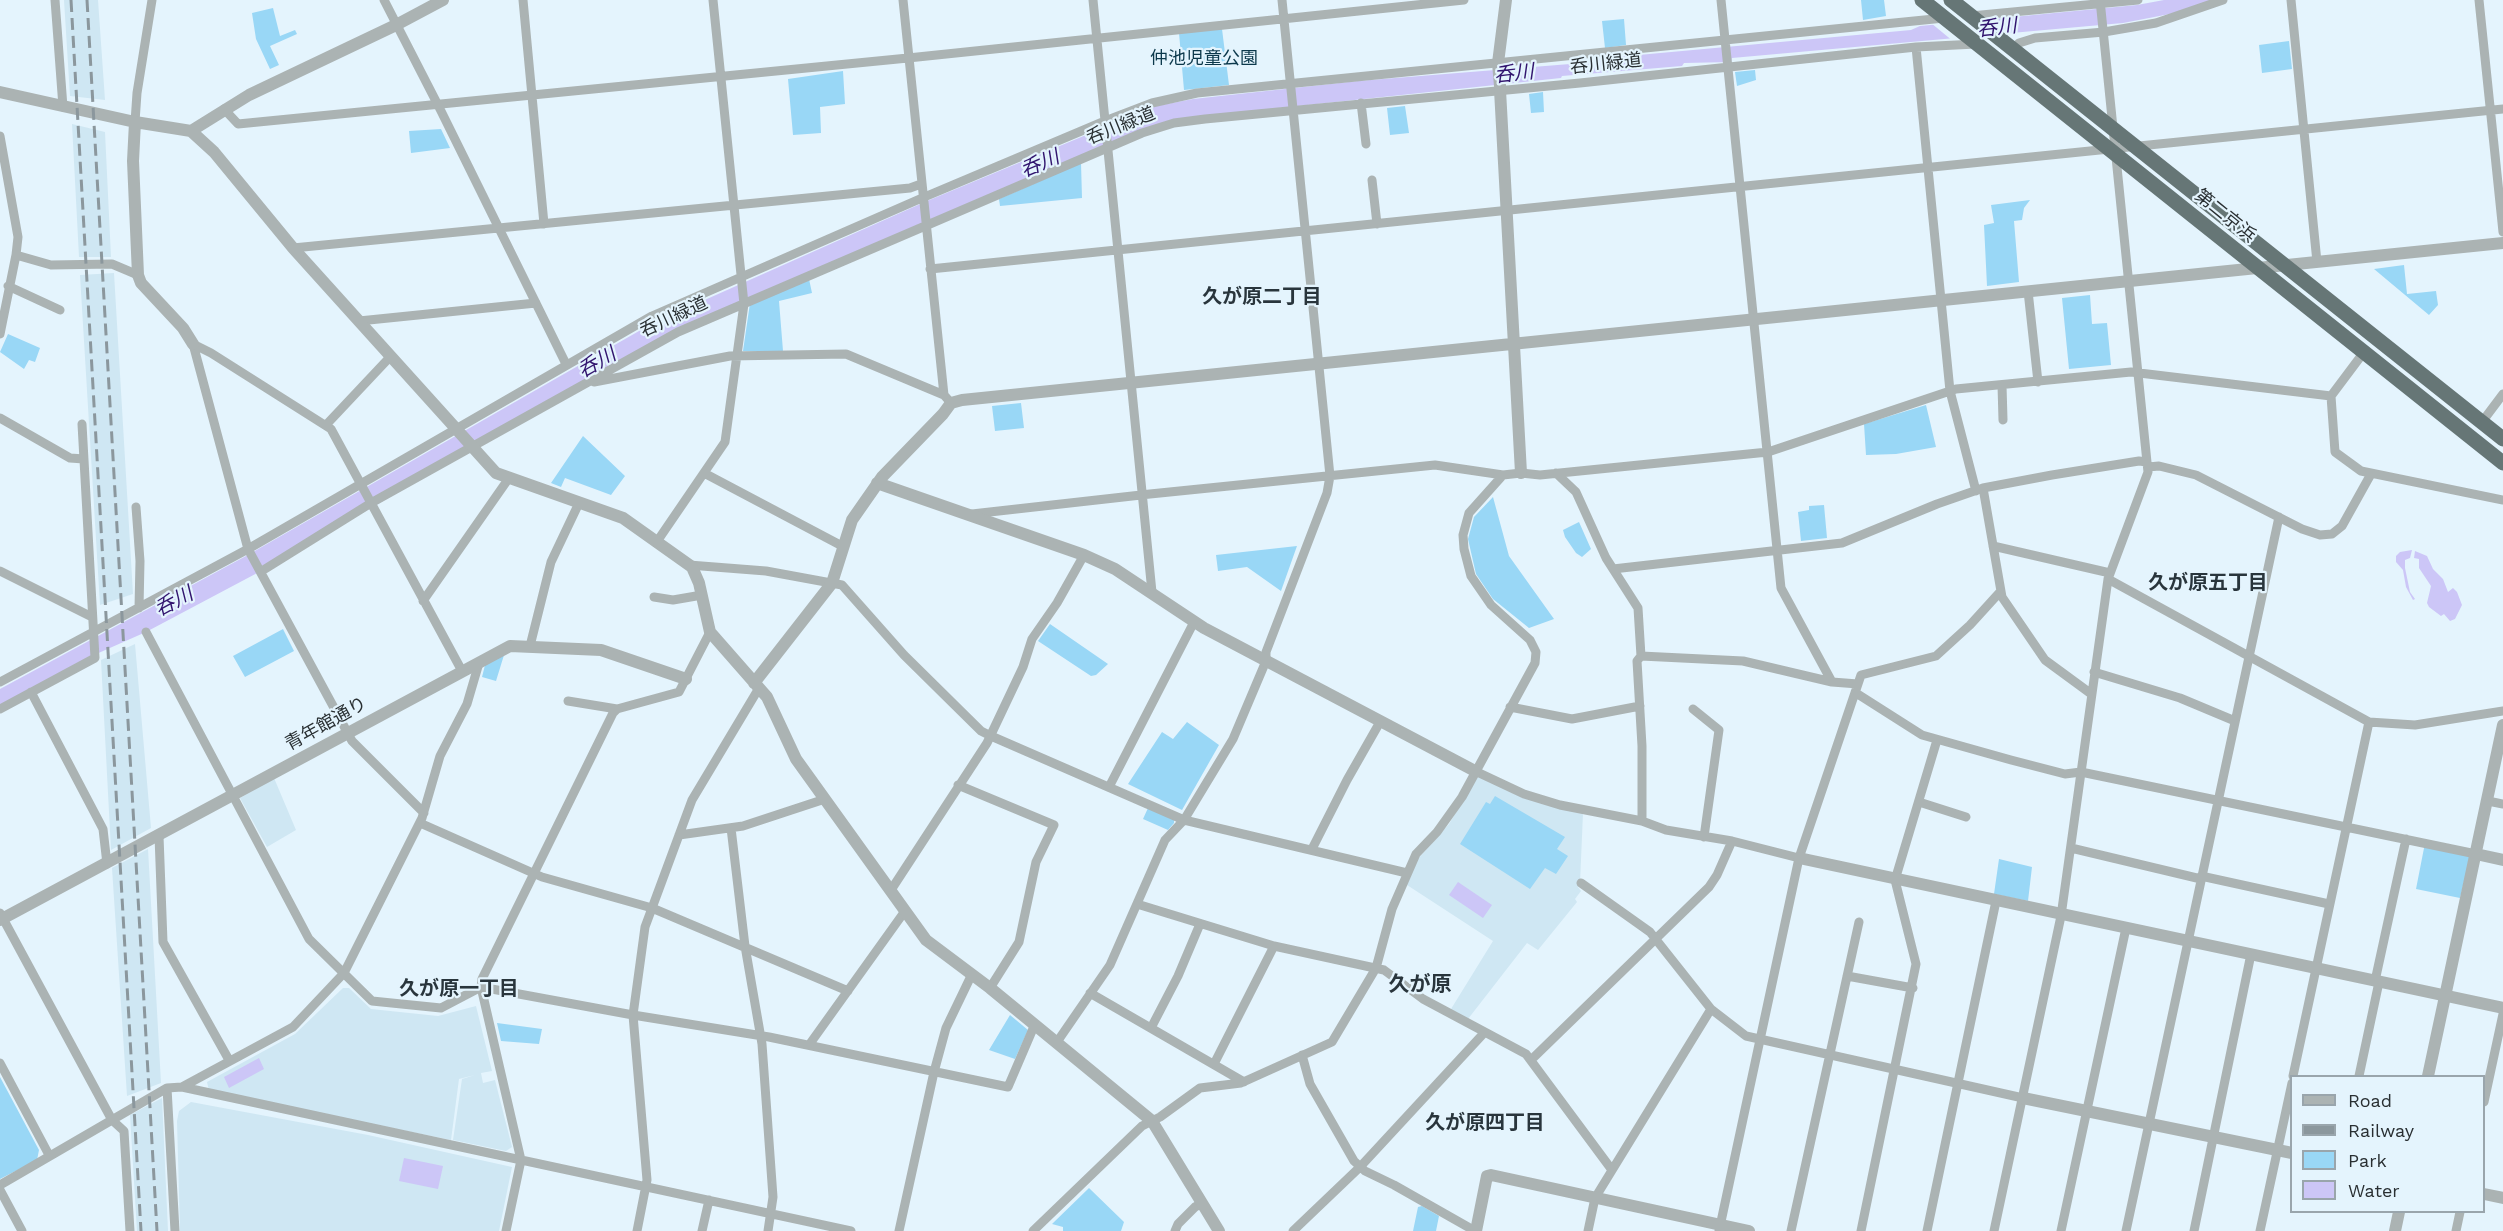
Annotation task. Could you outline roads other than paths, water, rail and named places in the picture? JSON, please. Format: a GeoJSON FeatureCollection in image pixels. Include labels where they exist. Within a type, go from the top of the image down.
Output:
{"type":"FeatureCollection","features":[{"type":"Feature","properties":{"kind":"highway","name":"第二京浜"},"geometry":{"type":"LineString","coordinates":[[1922,0],[2503,463]]}},
{"type":"Feature","properties":{"kind":"highway","name":"第二京浜"},"geometry":{"type":"LineString","coordinates":[[1951,0],[2503,439]]}},
{"type":"Feature","properties":{"kind":"street"},"geometry":{"type":"LineString","coordinates":[[55,0],[63,107]]}},
{"type":"Feature","properties":{"kind":"street"},"geometry":{"type":"LineString","coordinates":[[152,0],[138,90],[133,161],[138,275],[141,284],[183,328],[194,344],[248,549],[263,570],[352,741],[424,813]]}},
{"type":"Feature","properties":{"kind":"street"},"geometry":{"type":"LineString","coordinates":[[384,0],[566,364]]}},
{"type":"Feature","properties":{"kind":"street"},"geometry":{"type":"LineString","coordinates":[[191,131],[224,109],[443,0]]}},
{"type":"Feature","properties":{"kind":"street"},"geometry":{"type":"LineString","coordinates":[[524,0],[544,224]]}},
{"type":"Feature","properties":{"kind":"street"},"geometry":{"type":"LineString","coordinates":[[656,543],[725,442],[744,303],[713,0]]}},
{"type":"Feature","properties":{"kind":"street"},"geometry":{"type":"LineString","coordinates":[[637,1231],[646,1187],[633,1015],[645,927],[692,800],[757,686],[832,583],[852,520],[877,483],[944,414],[947,399],[925,224],[903,0]]}},
{"type":"Feature","properties":{"kind":"street"},"geometry":{"type":"LineString","coordinates":[[1093,0],[1152,592]]}},
{"type":"Feature","properties":{"kind":"street"},"geometry":{"type":"LineString","coordinates":[[1057,1042],[1110,965],[1165,840],[1184,820],[1233,739],[1266,661],[1266,652],[1327,492],[1330,476],[1282,0]]}},
{"type":"Feature","properties":{"kind":"street"},"geometry":{"type":"LineString","coordinates":[[224,109],[238,124],[1464,0]]}},
{"type":"Feature","properties":{"kind":"street"},"geometry":{"type":"LineString","coordinates":[[1506,0],[1498,65],[1521,473]]}},
{"type":"Feature","properties":{"kind":"street"},"geometry":{"type":"LineString","coordinates":[[1721,0],[1781,590],[1832,682]]}},
{"type":"Feature","properties":{"kind":"street"},"geometry":{"type":"LineString","coordinates":[[1973,17],[2138,0]]}},
{"type":"Feature","properties":{"kind":"street"},"geometry":{"type":"LineString","coordinates":[[2013,50],[2019,43],[2035,38],[2156,23],[2223,0]]}},
{"type":"Feature","properties":{"kind":"street"},"geometry":{"type":"LineString","coordinates":[[2303,0],[2291,1],[2317,262]]}},
{"type":"Feature","properties":{"kind":"street"},"geometry":{"type":"LineString","coordinates":[[2479,0],[2503,232]]}},
{"type":"Feature","properties":{"kind":"street"},"geometry":{"type":"LineString","coordinates":[[1994,1231],[2061,916],[2109,576],[2148,472],[2100,3]]}},
{"type":"Feature","properties":{"kind":"street"},"geometry":{"type":"LineString","coordinates":[[0,682],[363,486],[566,364],[652,316],[1152,103],[1197,93],[1290,86],[1947,19]]}},
{"type":"Feature","properties":{"kind":"street","name":"呑川緑道"},"geometry":{"type":"LineString","coordinates":[[263,570],[371,502],[678,332],[1108,146],[1174,123],[1500,88],[1974,42]]}},
{"type":"Feature","properties":{"kind":"street"},"geometry":{"type":"LineString","coordinates":[[1916,47],[1950,391],[1993,546],[2000,592],[2044,659],[2091,693]]}},
{"type":"Feature","properties":{"kind":"street"},"geometry":{"type":"LineString","coordinates":[[0,92],[135,122],[191,131],[244,187],[293,248],[496,473],[623,518],[689,565],[696,574],[710,632],[772,706],[796,759],[926,940],[1035,1024],[1152,1121],[1219,1231]]}},
{"type":"Feature","properties":{"kind":"street"},"geometry":{"type":"LineString","coordinates":[[1361,103],[1366,144]]}},
{"type":"Feature","properties":{"kind":"street"},"geometry":{"type":"LineString","coordinates":[[930,269],[1741,186],[2114,151],[2503,109]]}},
{"type":"Feature","properties":{"kind":"street"},"geometry":{"type":"LineString","coordinates":[[0,136],[18,237],[16,255],[6,284],[0,334]]}},
{"type":"Feature","properties":{"kind":"street"},"geometry":{"type":"LineString","coordinates":[[1372,180],[1377,224]]}},
{"type":"Feature","properties":{"kind":"street"},"geometry":{"type":"LineString","coordinates":[[293,248],[910,188],[921,184]]}},
{"type":"Feature","properties":{"kind":"street"},"geometry":{"type":"LineString","coordinates":[[586,383],[737,356],[846,354],[947,399],[962,400],[2503,243]]}},
{"type":"Feature","properties":{"kind":"street"},"geometry":{"type":"LineString","coordinates":[[16,255],[51,265],[112,264],[138,275]]}},
{"type":"Feature","properties":{"kind":"street"},"geometry":{"type":"LineString","coordinates":[[6,284],[60,310]]}},
{"type":"Feature","properties":{"kind":"street"},"geometry":{"type":"LineString","coordinates":[[2028,291],[2038,382]]}},
{"type":"Feature","properties":{"kind":"street"},"geometry":{"type":"LineString","coordinates":[[359,321],[536,303]]}},
{"type":"Feature","properties":{"kind":"street"},"geometry":{"type":"LineString","coordinates":[[194,344],[211,352],[331,429],[462,671]]}},
{"type":"Feature","properties":{"kind":"street"},"geometry":{"type":"LineString","coordinates":[[2364,352],[2331,396],[2335,452],[2361,471],[2503,500]]}},
{"type":"Feature","properties":{"kind":"street"},"geometry":{"type":"LineString","coordinates":[[326,425],[390,357]]}},
{"type":"Feature","properties":{"kind":"street"},"geometry":{"type":"LineString","coordinates":[[969,515],[1142,494],[1436,465],[1503,475],[1521,473],[1540,475],[1768,452],[1950,391],[2138,373],[2331,396]]}},
{"type":"Feature","properties":{"kind":"street"},"geometry":{"type":"LineString","coordinates":[[2001,385],[2002,420]]}},
{"type":"Feature","properties":{"kind":"street"},"geometry":{"type":"LineString","coordinates":[[2482,422],[2503,394]]}},
{"type":"Feature","properties":{"kind":"street"},"geometry":{"type":"LineString","coordinates":[[0,418],[70,458],[84,459]]}},
{"type":"Feature","properties":{"kind":"street"},"geometry":{"type":"LineString","coordinates":[[0,709],[95,658],[82,424]]}},
{"type":"Feature","properties":{"kind":"street"},"geometry":{"type":"LineString","coordinates":[[1613,569],[1842,543],[1937,504],[1979,490],[2139,461],[2196,475],[2315,534],[2332,534],[2342,526],[2372,474]]}},
{"type":"Feature","properties":{"kind":"street"},"geometry":{"type":"LineString","coordinates":[[704,473],[844,547]]}},
{"type":"Feature","properties":{"kind":"street"},"geometry":{"type":"LineString","coordinates":[[1556,473],[1576,492],[1613,569],[1638,608],[1641,656],[1637,661],[1642,821]]}},
{"type":"Feature","properties":{"kind":"street"},"geometry":{"type":"LineString","coordinates":[[1034,1231],[1142,1126],[1200,1088],[1244,1082],[1332,1042],[1376,968],[1392,909],[1416,855],[1437,832],[1462,797],[1535,663],[1536,652],[1530,640],[1491,605],[1471,576],[1462,535],[1469,513],[1503,475]]}},
{"type":"Feature","properties":{"kind":"street"},"geometry":{"type":"LineString","coordinates":[[423,601],[509,478]]}},
{"type":"Feature","properties":{"kind":"street"},"geometry":{"type":"LineString","coordinates":[[877,483],[1084,555],[1115,569],[1194,622],[1380,722],[1524,794],[1560,805],[1642,821],[1666,830],[1732,841],[2061,916],[2189,940],[2503,1008]]}},
{"type":"Feature","properties":{"kind":"street"},"geometry":{"type":"LineString","coordinates":[[530,646],[551,562],[579,503]]}},
{"type":"Feature","properties":{"kind":"street"},"geometry":{"type":"LineString","coordinates":[[136,507],[140,561],[139,608]]}},
{"type":"Feature","properties":{"kind":"street"},"geometry":{"type":"LineString","coordinates":[[2126,1231],[2279,517]]}},
{"type":"Feature","properties":{"kind":"street"},"geometry":{"type":"LineString","coordinates":[[1993,546],[2109,576],[2369,722],[2415,725],[2503,711]]}},
{"type":"Feature","properties":{"kind":"street"},"geometry":{"type":"LineString","coordinates":[[891,890],[991,736],[1023,667],[1032,639],[1057,603],[1084,555]]}},
{"type":"Feature","properties":{"kind":"street"},"geometry":{"type":"LineString","coordinates":[[689,565],[766,571],[842,585],[904,655],[981,730],[991,736],[1184,820],[1407,873]]}},
{"type":"Feature","properties":{"kind":"street"},"geometry":{"type":"LineString","coordinates":[[0,571],[92,616]]}},
{"type":"Feature","properties":{"kind":"street"},"geometry":{"type":"LineString","coordinates":[[1720,1228],[1799,858],[1861,675],[1936,656],[1971,625],[2000,592]]}},
{"type":"Feature","properties":{"kind":"street"},"geometry":{"type":"LineString","coordinates":[[654,597],[673,600],[702,595]]}},
{"type":"Feature","properties":{"kind":"street"},"geometry":{"type":"LineString","coordinates":[[1109,787],[1194,622]]}},
{"type":"Feature","properties":{"kind":"street"},"geometry":{"type":"LineString","coordinates":[[146,632],[309,939],[372,1001],[441,1008],[481,987],[809,1045],[1008,1087],[1035,1024]]}},
{"type":"Feature","properties":{"kind":"street"},"geometry":{"type":"LineString","coordinates":[[568,700],[617,709],[679,692],[710,632]]}},
{"type":"Feature","properties":{"kind":"street","name":"青年館通り"},"geometry":{"type":"LineString","coordinates":[[1,917],[107,864],[510,646],[604,650],[686,679]]}},
{"type":"Feature","properties":{"kind":"street"},"geometry":{"type":"LineString","coordinates":[[1641,656],[1743,661],[1832,682],[1857,689],[1907,727],[1937,740],[2065,774],[2081,772],[2503,860]]}},
{"type":"Feature","properties":{"kind":"street"},"geometry":{"type":"LineString","coordinates":[[182,1087],[293,1028],[344,973],[420,823],[440,756],[467,704],[479,663]]}},
{"type":"Feature","properties":{"kind":"street"},"geometry":{"type":"LineString","coordinates":[[2094,672],[2180,698],[2235,721]]}},
{"type":"Feature","properties":{"kind":"street"},"geometry":{"type":"LineString","coordinates":[[31,692],[103,829],[107,864]]}},
{"type":"Feature","properties":{"kind":"street"},"geometry":{"type":"LineString","coordinates":[[1510,707],[1572,719],[1640,706]]}},
{"type":"Feature","properties":{"kind":"street"},"geometry":{"type":"LineString","coordinates":[[506,1231],[521,1160],[481,987],[482,979],[617,709]]}},
{"type":"Feature","properties":{"kind":"street"},"geometry":{"type":"LineString","coordinates":[[1693,709],[1719,730],[1704,837]]}},
{"type":"Feature","properties":{"kind":"street"},"geometry":{"type":"LineString","coordinates":[[1312,849],[1380,722]]}},
{"type":"Feature","properties":{"kind":"street"},"geometry":{"type":"LineString","coordinates":[[2293,1075],[2369,722]]}},
{"type":"Feature","properties":{"kind":"street"},"geometry":{"type":"LineString","coordinates":[[2428,1075],[2503,725]]}},
{"type":"Feature","properties":{"kind":"street"},"geometry":{"type":"LineString","coordinates":[[1861,1231],[1916,964],[1895,880],[1937,740]]}},
{"type":"Feature","properties":{"kind":"street"},"geometry":{"type":"LineString","coordinates":[[958,785],[1054,825],[1036,862],[1019,942],[990,988]]}},
{"type":"Feature","properties":{"kind":"street"},"geometry":{"type":"LineString","coordinates":[[679,835],[743,826],[825,799]]}},
{"type":"Feature","properties":{"kind":"street"},"geometry":{"type":"LineString","coordinates":[[2488,801],[2503,804]]}},
{"type":"Feature","properties":{"kind":"street"},"geometry":{"type":"LineString","coordinates":[[1919,802],[1966,817]]}},
{"type":"Feature","properties":{"kind":"street"},"geometry":{"type":"LineString","coordinates":[[420,823],[534,874],[652,908],[848,991]]}},
{"type":"Feature","properties":{"kind":"street"},"geometry":{"type":"LineString","coordinates":[[731,828],[745,946],[760,1036],[772,1214],[768,1231]]}},
{"type":"Feature","properties":{"kind":"street"},"geometry":{"type":"LineString","coordinates":[[159,836],[163,942],[229,1060]]}},
{"type":"Feature","properties":{"kind":"street"},"geometry":{"type":"LineString","coordinates":[[2358,1075],[2406,839]]}},
{"type":"Feature","properties":{"kind":"street"},"geometry":{"type":"LineString","coordinates":[[1531,1060],[1709,887],[1732,841]]}},
{"type":"Feature","properties":{"kind":"street"},"geometry":{"type":"LineString","coordinates":[[2070,848],[2329,904]]}},
{"type":"Feature","properties":{"kind":"street"},"geometry":{"type":"LineString","coordinates":[[1581,883],[1650,932],[1711,1009],[1746,1036],[1760,1041],[2023,1098],[2290,1153]]}},
{"type":"Feature","properties":{"kind":"street"},"geometry":{"type":"LineString","coordinates":[[1927,1231],[1996,901]]}},
{"type":"Feature","properties":{"kind":"street"},"geometry":{"type":"LineString","coordinates":[[1137,904],[1274,946],[1384,970],[1423,999],[1526,1053],[1612,1170]]}},
{"type":"Feature","properties":{"kind":"street"},"geometry":{"type":"LineString","coordinates":[[809,1045],[905,911]]}},
{"type":"Feature","properties":{"kind":"street"},"geometry":{"type":"LineString","coordinates":[[1,917],[112,1120],[124,1131],[130,1231]]}},
{"type":"Feature","properties":{"kind":"street"},"geometry":{"type":"LineString","coordinates":[[1791,1231],[1859,922]]}},
{"type":"Feature","properties":{"kind":"street"},"geometry":{"type":"LineString","coordinates":[[1151,1028],[1178,976],[1200,924]]}},
{"type":"Feature","properties":{"kind":"street"},"geometry":{"type":"LineString","coordinates":[[2061,1231],[2126,928]]}},
{"type":"Feature","properties":{"kind":"street"},"geometry":{"type":"LineString","coordinates":[[1214,1064],[1274,946]]}},
{"type":"Feature","properties":{"kind":"street"},"geometry":{"type":"LineString","coordinates":[[2194,1231],[2251,954]]}},
{"type":"Feature","properties":{"kind":"street"},"geometry":{"type":"LineString","coordinates":[[899,1231],[946,1028],[972,974]]}},
{"type":"Feature","properties":{"kind":"street"},"geometry":{"type":"LineString","coordinates":[[1847,976],[1912,988]]}},
{"type":"Feature","properties":{"kind":"street"},"geometry":{"type":"LineString","coordinates":[[1090,993],[1244,1082]]}},
{"type":"Feature","properties":{"kind":"street"},"geometry":{"type":"LineString","coordinates":[[1588,1231],[1596,1198],[1711,1009]]}},
{"type":"Feature","properties":{"kind":"street"},"geometry":{"type":"LineString","coordinates":[[2485,1097],[2503,1014]]}},
{"type":"Feature","properties":{"kind":"street"},"geometry":{"type":"LineString","coordinates":[[1293,1231],[1360,1167],[1484,1032]]}},
{"type":"Feature","properties":{"kind":"street"},"geometry":{"type":"LineString","coordinates":[[1302,1055],[1310,1084],[1354,1161],[1360,1167],[1475,1231],[1488,1176],[1491,1175],[1720,1228],[1749,1231]]}},
{"type":"Feature","properties":{"kind":"street"},"geometry":{"type":"LineString","coordinates":[[0,1063],[49,1155]]}},
{"type":"Feature","properties":{"kind":"street"},"geometry":{"type":"LineString","coordinates":[[0,1185],[167,1088],[182,1087],[851,1231]]}},
{"type":"Feature","properties":{"kind":"street"},"geometry":{"type":"LineString","coordinates":[[167,1088],[175,1231]]}},
{"type":"Feature","properties":{"kind":"street"},"geometry":{"type":"LineString","coordinates":[[2260,1231],[2290,1092]]}},
{"type":"Feature","properties":{"kind":"street"},"geometry":{"type":"LineString","coordinates":[[0,1190],[22,1231]]}},
{"type":"Feature","properties":{"kind":"street"},"geometry":{"type":"LineString","coordinates":[[2485,1194],[2503,1198]]}},
{"type":"Feature","properties":{"kind":"street"},"geometry":{"type":"LineString","coordinates":[[702,1231],[709,1200]]}},
{"type":"Feature","properties":{"kind":"street"},"geometry":{"type":"LineString","coordinates":[[1175,1231],[1178,1224],[1202,1203]]}},
{"type":"Feature","properties":{"kind":"street"},"geometry":{"type":"LineString","coordinates":[[2395,1231],[2399,1213]]}},
{"type":"Feature","properties":{"kind":"street"},"geometry":{"type":"LineString","coordinates":[[2456,1231],[2460,1213]]}},
{"type":"Feature","properties":{"kind":"water","name":"呑川"},"geometry":{"type":"Polygon","coordinates":[[[2164,0],[2216,0],[2175,13],[2123,23],[1732,58],[1731,62],[1684,63],[1682,66],[1562,76],[1561,78],[1176,119],[678,332],[261,571],[146,632],[94,655],[0,707],[0,689],[246,556],[653,323],[927,201],[1156,106],[1193,99],[1358,81],[1595,62],[1595,59],[1911,30],[1920,26],[2137,5],[2164,0]]]}},
{"type":"Feature","properties":{"kind":"water"},"geometry":{"type":"Polygon","coordinates":[[[2412,550],[2410,558],[2405,560],[2405,568],[2410,592],[2415,599],[2413,600],[2406,587],[2403,570],[2396,562],[2396,556],[2400,552],[2412,550]]]}},
{"type":"Feature","properties":{"kind":"water"},"geometry":{"type":"Polygon","coordinates":[[[2415,551],[2427,556],[2433,569],[2443,579],[2448,592],[2453,588],[2457,592],[2462,605],[2455,619],[2450,621],[2444,614],[2441,616],[2429,607],[2427,603],[2431,586],[2419,568],[2419,559],[2414,558],[2415,551]]]}},
{"type":"Feature","properties":{"kind":"water"},"geometry":{"type":"Polygon","coordinates":[[[1458,882],[1492,905],[1483,918],[1449,895],[1458,882]]]}},
{"type":"Feature","properties":{"kind":"water"},"geometry":{"type":"Polygon","coordinates":[[[259,1058],[264,1069],[229,1088],[224,1077],[259,1058]]]}},
{"type":"Feature","properties":{"kind":"water"},"geometry":{"type":"Polygon","coordinates":[[[404,1158],[443,1166],[438,1189],[399,1181],[404,1158]]]}},
{"type":"Feature","properties":{"kind":"railway"},"geometry":{"type":"LineString","coordinates":[[71,0],[141,1231]]}},
{"type":"Feature","properties":{"kind":"railway"},"geometry":{"type":"LineString","coordinates":[[87,0],[157,1231]]}},
{"type":"Feature","properties":{"kind":"district","name":"久が原二丁目"},"geometry":{"type":"Point","coordinates":[1262,297]}},
{"type":"Feature","properties":{"kind":"district","name":"久が原五丁目"},"geometry":{"type":"Point","coordinates":[2208,583]}},
{"type":"Feature","properties":{"kind":"district","name":"久が原"},"geometry":{"type":"Point","coordinates":[1420,985]}},
{"type":"Feature","properties":{"kind":"district","name":"久が原一丁目"},"geometry":{"type":"Point","coordinates":[459,989]}},
{"type":"Feature","properties":{"kind":"district","name":"久が原四丁目"},"geometry":{"type":"Point","coordinates":[1485,1123]}},
{"type":"Feature","properties":{"kind":"park label","name":"仲池児童公園"},"geometry":{"type":"Point","coordinates":[1204,59]}}]}
